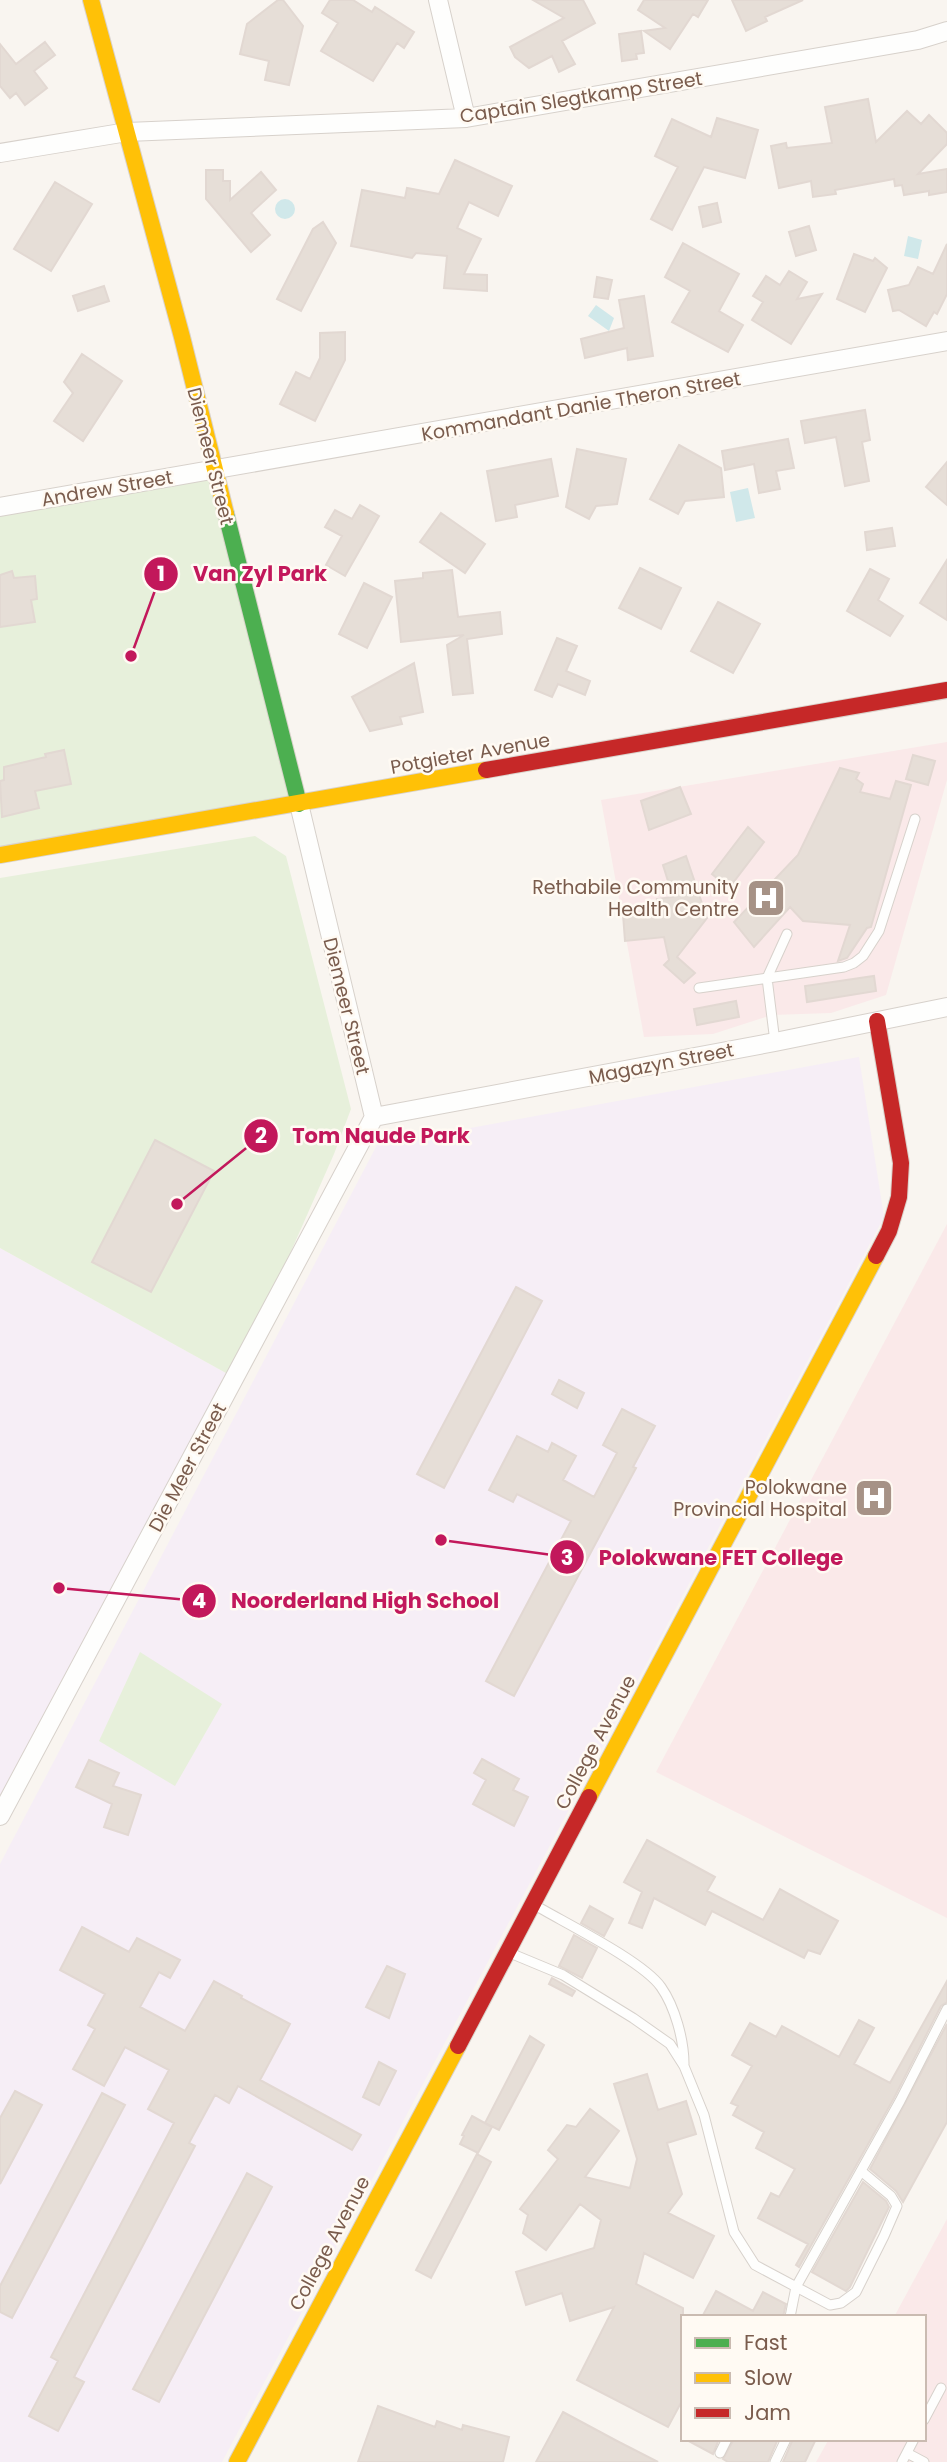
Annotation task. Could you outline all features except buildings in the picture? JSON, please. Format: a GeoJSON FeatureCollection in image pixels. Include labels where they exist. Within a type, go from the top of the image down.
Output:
{"type":"FeatureCollection","features":[{"type":"Feature","properties":{"kind":"street","name":"Diemeer Street"},"geometry":{"type":"LineString","coordinates":[[91,0],[215,470],[374,1117]]}},
{"type":"Feature","properties":{"kind":"street"},"geometry":{"type":"LineString","coordinates":[[438,0],[466,118]]}},
{"type":"Feature","properties":{"kind":"street","name":"Captain Slegtkamp Street"},"geometry":{"type":"LineString","coordinates":[[0,153],[127,132],[466,118],[918,40],[947,31]]}},
{"type":"Feature","properties":{"kind":"street","name":"Kommandant Danie Theron Street"},"geometry":{"type":"LineString","coordinates":[[215,470],[947,341]]}},
{"type":"Feature","properties":{"kind":"street","name":"Andrew Street"},"geometry":{"type":"LineString","coordinates":[[0,507],[215,470]]}},
{"type":"Feature","properties":{"kind":"street","name":"Potgieter Avenue"},"geometry":{"type":"LineString","coordinates":[[0,855],[947,690]]}},
{"type":"Feature","properties":{"kind":"street","name":"Magazyn Street"},"geometry":{"type":"LineString","coordinates":[[374,1117],[775,1042],[947,1006]]}},
{"type":"Feature","properties":{"kind":"street","name":"College Avenue"},"geometry":{"type":"LineString","coordinates":[[237,2462],[889,1231],[899,1196],[901,1164],[877,1021]]}},
{"type":"Feature","properties":{"kind":"street","name":"Die Meer Street"},"geometry":{"type":"LineString","coordinates":[[0,1816],[374,1117]]}},
{"type":"Feature","properties":{"kind":"lane"},"geometry":{"type":"LineString","coordinates":[[699,988],[844,967],[863,957],[878,931],[915,819]]}},
{"type":"Feature","properties":{"kind":"lane"},"geometry":{"type":"LineString","coordinates":[[775,1042],[767,978],[788,934]]}},
{"type":"Feature","properties":{"kind":"lane"},"geometry":{"type":"LineString","coordinates":[[533,1904],[636,1964],[660,1986],[684,2047],[684,2066]]}},
{"type":"Feature","properties":{"kind":"lane"},"geometry":{"type":"LineString","coordinates":[[507,1952],[563,1975],[634,2018],[670,2044],[684,2066],[704,2116],[734,2232],[755,2265],[830,2305],[841,2303],[856,2292],[897,2206],[891,2196],[861,2171]]}},
{"type":"Feature","properties":{"kind":"lane"},"geometry":{"type":"LineString","coordinates":[[790,2315],[796,2287],[900,2101],[947,2009]]}},
{"type":"Feature","properties":{"kind":"lane"},"geometry":{"type":"LineString","coordinates":[[830,2305],[832,2315]]}},
{"type":"Feature","properties":{"kind":"lane"},"geometry":{"type":"LineString","coordinates":[[926,2416],[941,2388]]}},
{"type":"Feature","properties":{"kind":"lane"},"geometry":{"type":"LineString","coordinates":[[720,2453],[726,2441]]}},
{"type":"Feature","properties":{"kind":"lane"},"geometry":{"type":"LineString","coordinates":[[775,2462],[785,2441]]}},
{"type":"Feature","properties":{"kind":"lane"},"geometry":{"type":"LineString","coordinates":[[913,2441],[904,2458],[924,2462]]}},
{"type":"Feature","properties":{"kind":"shaded area","name":"Rethabile Community Health Centre"},"geometry":{"type":"Polygon","coordinates":[[[947,742],[947,780],[886,995],[831,1013],[772,1015],[713,1034],[644,1037],[601,800],[947,742]]]}},
{"type":"Feature","properties":{"kind":"shaded area"},"geometry":{"type":"Polygon","coordinates":[[[859,1057],[884,1217],[222,2462],[0,2462],[0,1864],[377,1145],[859,1057]]]}},
{"type":"Feature","properties":{"kind":"shaded area","name":"Polokwane Provincial Hospital"},"geometry":{"type":"Polygon","coordinates":[[[947,1224],[947,1918],[656,1772],[947,1224]]]}},
{"type":"Feature","properties":{"kind":"shaded area"},"geometry":{"type":"Polygon","coordinates":[[[0,1248],[235,1378],[0,1797],[0,1248]]]}},
{"type":"Feature","properties":{"kind":"shaded area"},"geometry":{"type":"Polygon","coordinates":[[[947,2219],[947,2462],[816,2462],[828,2441],[926,2441],[926,2315],[895,2315],[947,2219]]]}},
{"type":"Feature","properties":{"kind":"green space"},"geometry":{"type":"Polygon","coordinates":[[[215,470],[299,804],[0,855],[0,507],[215,470]]]}},
{"type":"Feature","properties":{"kind":"green space"},"geometry":{"type":"Polygon","coordinates":[[[255,836],[286,856],[351,1109],[334,1154],[235,1378],[0,1248],[0,878],[255,836]]]}},
{"type":"Feature","properties":{"kind":"green space"},"geometry":{"type":"Polygon","coordinates":[[[140,1652],[222,1704],[175,1786],[99,1741],[140,1652]]]}},
{"type":"Feature","properties":{"kind":"water"},"geometry":{"type":"Polygon","coordinates":[[[285,199],[292,202],[295,209],[292,216],[285,219],[278,216],[275,209],[278,202],[285,199]]]}},
{"type":"Feature","properties":{"kind":"water"},"geometry":{"type":"Polygon","coordinates":[[[908,236],[922,240],[918,259],[904,256],[908,236]]]}},
{"type":"Feature","properties":{"kind":"water"},"geometry":{"type":"Polygon","coordinates":[[[596,305],[614,318],[609,331],[588,316],[596,305]]]}},
{"type":"Feature","properties":{"kind":"water"},"geometry":{"type":"Polygon","coordinates":[[[748,488],[755,518],[736,522],[730,492],[748,488]]]}},
{"type":"Feature","properties":{"kind":"traffic: fast"},"geometry":{"type":"LineString","coordinates":[[226,514],[299,804]]}},
{"type":"Feature","properties":{"kind":"traffic: slow"},"geometry":{"type":"LineString","coordinates":[[91,0],[182,337],[226,514]]}},
{"type":"Feature","properties":{"kind":"traffic: slow"},"geometry":{"type":"LineString","coordinates":[[0,855],[486,770]]}},
{"type":"Feature","properties":{"kind":"traffic: slow"},"geometry":{"type":"LineString","coordinates":[[589,1797],[876,1256]]}},
{"type":"Feature","properties":{"kind":"traffic: slow"},"geometry":{"type":"LineString","coordinates":[[237,2462],[458,2046]]}},
{"type":"Feature","properties":{"kind":"traffic: jam"},"geometry":{"type":"LineString","coordinates":[[486,770],[947,690]]}},
{"type":"Feature","properties":{"kind":"traffic: jam"},"geometry":{"type":"LineString","coordinates":[[876,1256],[889,1231],[899,1197],[901,1163],[877,1021]]}},
{"type":"Feature","properties":{"kind":"traffic: jam"},"geometry":{"type":"LineString","coordinates":[[458,2046],[589,1797]]}},
{"type":"Feature","properties":{"kind":"place","name":"Van Zyl Park"},"geometry":{"type":"Point","coordinates":[131,656]}},
{"type":"Feature","properties":{"kind":"place","name":"Rethabile Community Health Centre"},"geometry":{"type":"Point","coordinates":[766,898]}},
{"type":"Feature","properties":{"kind":"place","name":"Tom Naude Park"},"geometry":{"type":"Point","coordinates":[177,1204]}},
{"type":"Feature","properties":{"kind":"place","name":"Polokwane Provincial Hospital"},"geometry":{"type":"Point","coordinates":[874,1498]}},
{"type":"Feature","properties":{"kind":"place","name":"Polokwane FET College"},"geometry":{"type":"Point","coordinates":[441,1540]}},
{"type":"Feature","properties":{"kind":"place","name":"Noorderland High School"},"geometry":{"type":"Point","coordinates":[59,1588]}}]}
